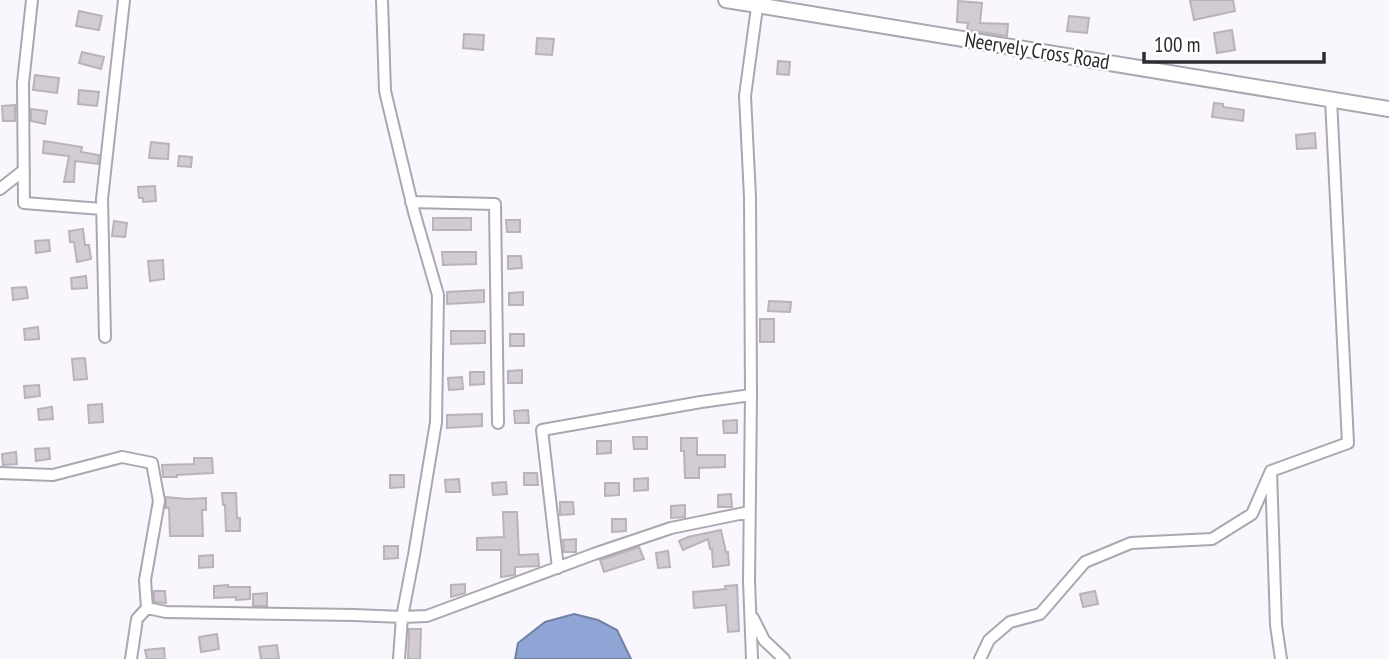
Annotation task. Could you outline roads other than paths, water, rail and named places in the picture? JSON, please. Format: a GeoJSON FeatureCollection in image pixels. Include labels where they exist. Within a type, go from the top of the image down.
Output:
{"type":"FeatureCollection","features":[{"type":"Feature","properties":{"kind":"street"},"geometry":{"type":"LineString","coordinates":[[32,0],[23,83],[24,203],[102,209]]}},
{"type":"Feature","properties":{"kind":"street"},"geometry":{"type":"LineString","coordinates":[[105,337],[102,199],[124,0]]}},
{"type":"Feature","properties":{"kind":"street"},"geometry":{"type":"LineString","coordinates":[[382,0],[385,91],[411,202],[438,295],[436,422],[402,617],[399,659]]}},
{"type":"Feature","properties":{"kind":"street","name":"Neervely Cross Road"},"geometry":{"type":"LineString","coordinates":[[726,0],[1389,108]]}},
{"type":"Feature","properties":{"kind":"street"},"geometry":{"type":"LineString","coordinates":[[752,659],[748,580],[750,197],[745,96],[757,3]]}},
{"type":"Feature","properties":{"kind":"street"},"geometry":{"type":"LineString","coordinates":[[980,659],[989,640],[1010,622],[1040,614],[1085,562],[1132,543],[1212,539],[1252,514],[1272,471],[1349,443],[1331,99]]}},
{"type":"Feature","properties":{"kind":"street"},"geometry":{"type":"LineString","coordinates":[[0,189],[24,170]]}},
{"type":"Feature","properties":{"kind":"street"},"geometry":{"type":"LineString","coordinates":[[411,202],[495,204],[498,423]]}},
{"type":"Feature","properties":{"kind":"street"},"geometry":{"type":"LineString","coordinates":[[558,568],[542,430],[701,401],[751,395]]}},
{"type":"Feature","properties":{"kind":"street"},"geometry":{"type":"LineString","coordinates":[[0,473],[53,475],[122,457],[152,463],[159,501],[145,580],[147,608],[137,620],[131,659]]}},
{"type":"Feature","properties":{"kind":"street"},"geometry":{"type":"LineString","coordinates":[[1272,471],[1276,625],[1281,659]]}},
{"type":"Feature","properties":{"kind":"street"},"geometry":{"type":"LineString","coordinates":[[147,608],[166,612],[428,616],[671,528],[749,512]]}},
{"type":"Feature","properties":{"kind":"street"},"geometry":{"type":"LineString","coordinates":[[750,613],[764,640],[784,659]]}},
{"type":"Feature","properties":{"kind":"water"},"geometry":{"type":"Polygon","coordinates":[[[574,614],[598,620],[617,630],[631,659],[515,659],[518,643],[545,622],[574,614]]]}}]}
